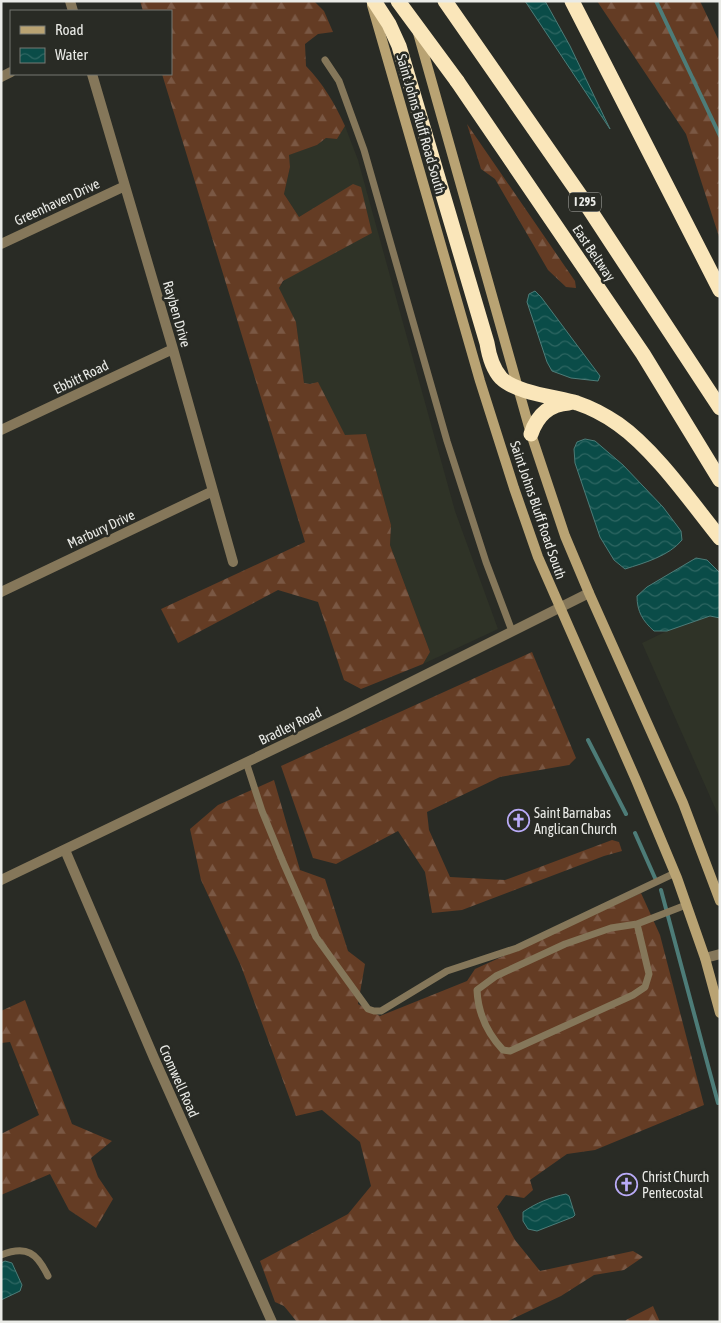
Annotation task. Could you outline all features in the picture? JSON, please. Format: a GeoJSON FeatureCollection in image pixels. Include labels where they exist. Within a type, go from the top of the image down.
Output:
{"type":"FeatureCollection","features":[{"type":"Feature","properties":{"kind":"highway"},"geometry":{"type":"LineString","coordinates":[[373,1],[389,24],[399,46],[490,360],[501,378],[508,384],[598,411],[619,425],[636,439],[657,462],[720,538]]}},
{"type":"Feature","properties":{"kind":"highway","name":"East Beltway"},"geometry":{"type":"LineString","coordinates":[[398,1],[457,82],[643,354],[720,480]]}},
{"type":"Feature","properties":{"kind":"highway","name":"East Beltway"},"geometry":{"type":"LineString","coordinates":[[445,1],[582,198],[720,408]]}},
{"type":"Feature","properties":{"kind":"highway"},"geometry":{"type":"LineString","coordinates":[[572,1],[720,290]]}},
{"type":"Feature","properties":{"kind":"highway"},"geometry":{"type":"LineString","coordinates":[[531,434],[539,417],[550,408],[564,403],[576,403]]}},
{"type":"Feature","properties":{"kind":"main road","name":"Saint Johns Bluff Road South"},"geometry":{"type":"LineString","coordinates":[[373,1],[480,381],[532,540],[559,607],[636,780],[675,874],[705,958],[720,1013]]}},
{"type":"Feature","properties":{"kind":"main road","name":"Saint Johns Bluff Road South"},"geometry":{"type":"LineString","coordinates":[[409,1],[531,434],[565,536],[683,803],[720,901]]}},
{"type":"Feature","properties":{"kind":"street","name":"Rayben Drive"},"geometry":{"type":"LineString","coordinates":[[92,75],[234,562]]}},
{"type":"Feature","properties":{"kind":"street","name":"Greenhaven Drive"},"geometry":{"type":"LineString","coordinates":[[1,244],[125,186]]}},
{"type":"Feature","properties":{"kind":"street","name":"Ebbitt Road"},"geometry":{"type":"LineString","coordinates":[[1,430],[173,349]]}},
{"type":"Feature","properties":{"kind":"street","name":"Marbury Drive"},"geometry":{"type":"LineString","coordinates":[[1,592],[213,491]]}},
{"type":"Feature","properties":{"kind":"street","name":"Bradley Road"},"geometry":{"type":"LineString","coordinates":[[1,880],[345,715],[589,593]]}},
{"type":"Feature","properties":{"kind":"street","name":"Cromwell Road"},"geometry":{"type":"LineString","coordinates":[[65,850],[162,1076],[272,1322]]}},
{"type":"Feature","properties":{"kind":"street"},"geometry":{"type":"LineString","coordinates":[[705,958],[720,954]]}},
{"type":"Feature","properties":{"kind":"lane"},"geometry":{"type":"LineString","coordinates":[[325,60],[339,81],[364,150],[447,442],[486,562],[512,631]]}},
{"type":"Feature","properties":{"kind":"lane"},"geometry":{"type":"LineString","coordinates":[[246,762],[262,811],[316,937],[368,1009],[374,1011],[380,1011],[447,971],[517,948],[675,874]]}},
{"type":"Feature","properties":{"kind":"lane"},"geometry":{"type":"LineString","coordinates":[[637,924],[649,974],[645,987],[633,995],[510,1051],[503,1050],[494,1041],[483,1018],[478,990],[496,976],[566,944],[610,928],[637,924],[686,905]]}},
{"type":"Feature","properties":{"kind":"lane"},"geometry":{"type":"LineString","coordinates":[[1,1255],[13,1250],[30,1253],[37,1258],[48,1276]]}},
{"type":"Feature","properties":{"kind":"shaded area"},"geometry":{"type":"Polygon","coordinates":[[[345,126],[358,160],[455,511],[498,629],[423,664],[430,652],[390,545],[391,525],[366,434],[345,436],[318,383],[304,383],[296,322],[279,288],[353,185],[299,217],[284,194],[290,167],[288,155],[317,145],[326,138],[337,139],[345,126]]]}},
{"type":"Feature","properties":{"kind":"shaded area"},"geometry":{"type":"Polygon","coordinates":[[[710,616],[720,618],[720,819],[642,643],[667,631],[710,616]]]}},
{"type":"Feature","properties":{"kind":"green space"},"geometry":{"type":"Polygon","coordinates":[[[140,1],[314,1],[324,11],[333,32],[318,34],[305,44],[306,66],[328,94],[345,126],[337,139],[326,138],[317,145],[289,155],[290,167],[284,194],[299,217],[353,184],[361,187],[372,233],[283,281],[279,288],[296,322],[304,383],[318,382],[345,435],[366,434],[391,525],[390,545],[430,652],[423,664],[361,689],[344,680],[318,602],[278,590],[178,643],[161,609],[305,542],[162,75],[172,75],[172,10],[143,10],[140,1]]]}},
{"type":"Feature","properties":{"kind":"green space"},"geometry":{"type":"Polygon","coordinates":[[[597,1],[700,1],[720,43],[720,240],[686,134],[597,1]]]}},
{"type":"Feature","properties":{"kind":"green space"},"geometry":{"type":"Polygon","coordinates":[[[467,124],[575,281],[576,288],[566,287],[548,270],[495,179],[481,169],[467,124]]]}},
{"type":"Feature","properties":{"kind":"green space"},"geometry":{"type":"Polygon","coordinates":[[[532,652],[576,758],[569,765],[500,777],[427,812],[429,830],[450,877],[505,880],[612,840],[619,842],[622,851],[604,856],[462,910],[432,913],[425,872],[398,831],[336,864],[313,858],[281,766],[532,652]]]}},
{"type":"Feature","properties":{"kind":"green space"},"geometry":{"type":"Polygon","coordinates":[[[274,780],[300,870],[325,879],[348,951],[365,964],[358,1004],[380,1016],[467,981],[475,969],[641,893],[660,935],[704,1105],[595,1150],[567,1154],[530,1180],[533,1190],[524,1198],[506,1195],[497,1207],[515,1240],[540,1271],[633,1251],[643,1257],[624,1270],[594,1275],[561,1296],[506,1322],[297,1322],[284,1306],[275,1302],[260,1261],[348,1214],[371,1186],[360,1142],[322,1110],[296,1116],[241,966],[201,880],[190,829],[218,805],[274,780]]]}},
{"type":"Feature","properties":{"kind":"green space"},"geometry":{"type":"Polygon","coordinates":[[[25,1000],[72,1124],[112,1141],[91,1158],[98,1177],[113,1199],[96,1228],[69,1210],[50,1174],[1,1195],[1,1134],[39,1115],[10,1042],[1,1043],[1,1011],[25,1000]]]}},
{"type":"Feature","properties":{"kind":"green space"},"geometry":{"type":"Polygon","coordinates":[[[653,1306],[660,1322],[625,1322],[626,1320],[653,1306]]]}},
{"type":"Feature","properties":{"kind":"water"},"geometry":{"type":"Polygon","coordinates":[[[525,1],[545,1],[570,46],[610,129],[525,1]]]}},
{"type":"Feature","properties":{"kind":"water"},"geometry":{"type":"Polygon","coordinates":[[[535,291],[600,376],[598,381],[571,378],[552,371],[547,362],[527,302],[529,294],[535,291]]]}},
{"type":"Feature","properties":{"kind":"water"},"geometry":{"type":"Polygon","coordinates":[[[585,439],[595,441],[623,465],[663,507],[681,531],[682,540],[677,546],[656,558],[625,569],[614,560],[600,537],[575,463],[574,449],[577,442],[585,439]]]}},
{"type":"Feature","properties":{"kind":"water"},"geometry":{"type":"Polygon","coordinates":[[[696,558],[707,560],[720,573],[720,618],[710,616],[667,631],[654,631],[641,616],[637,596],[647,587],[696,558]]]}},
{"type":"Feature","properties":{"kind":"water"},"geometry":{"type":"Polygon","coordinates":[[[566,1194],[569,1196],[575,1215],[573,1217],[537,1231],[528,1229],[523,1221],[523,1212],[544,1201],[566,1194]]]}},
{"type":"Feature","properties":{"kind":"water"},"geometry":{"type":"Polygon","coordinates":[[[5,1261],[12,1263],[22,1285],[20,1291],[1,1300],[1,1263],[5,1261]]]}},
{"type":"Feature","properties":{"kind":"waterway"},"geometry":{"type":"LineString","coordinates":[[656,1],[720,136]]}},
{"type":"Feature","properties":{"kind":"waterway"},"geometry":{"type":"LineString","coordinates":[[588,740],[626,814]]}},
{"type":"Feature","properties":{"kind":"waterway"},"geometry":{"type":"LineString","coordinates":[[635,833],[655,878]]}},
{"type":"Feature","properties":{"kind":"waterway"},"geometry":{"type":"LineString","coordinates":[[661,890],[718,1103]]}},
{"type":"Feature","properties":{"kind":"place","name":"Saint Barnabas Anglican Church"},"geometry":{"type":"Point","coordinates":[518,821]}},
{"type":"Feature","properties":{"kind":"place","name":"Christ Church Pentecostal"},"geometry":{"type":"Point","coordinates":[626,1185]}}]}
